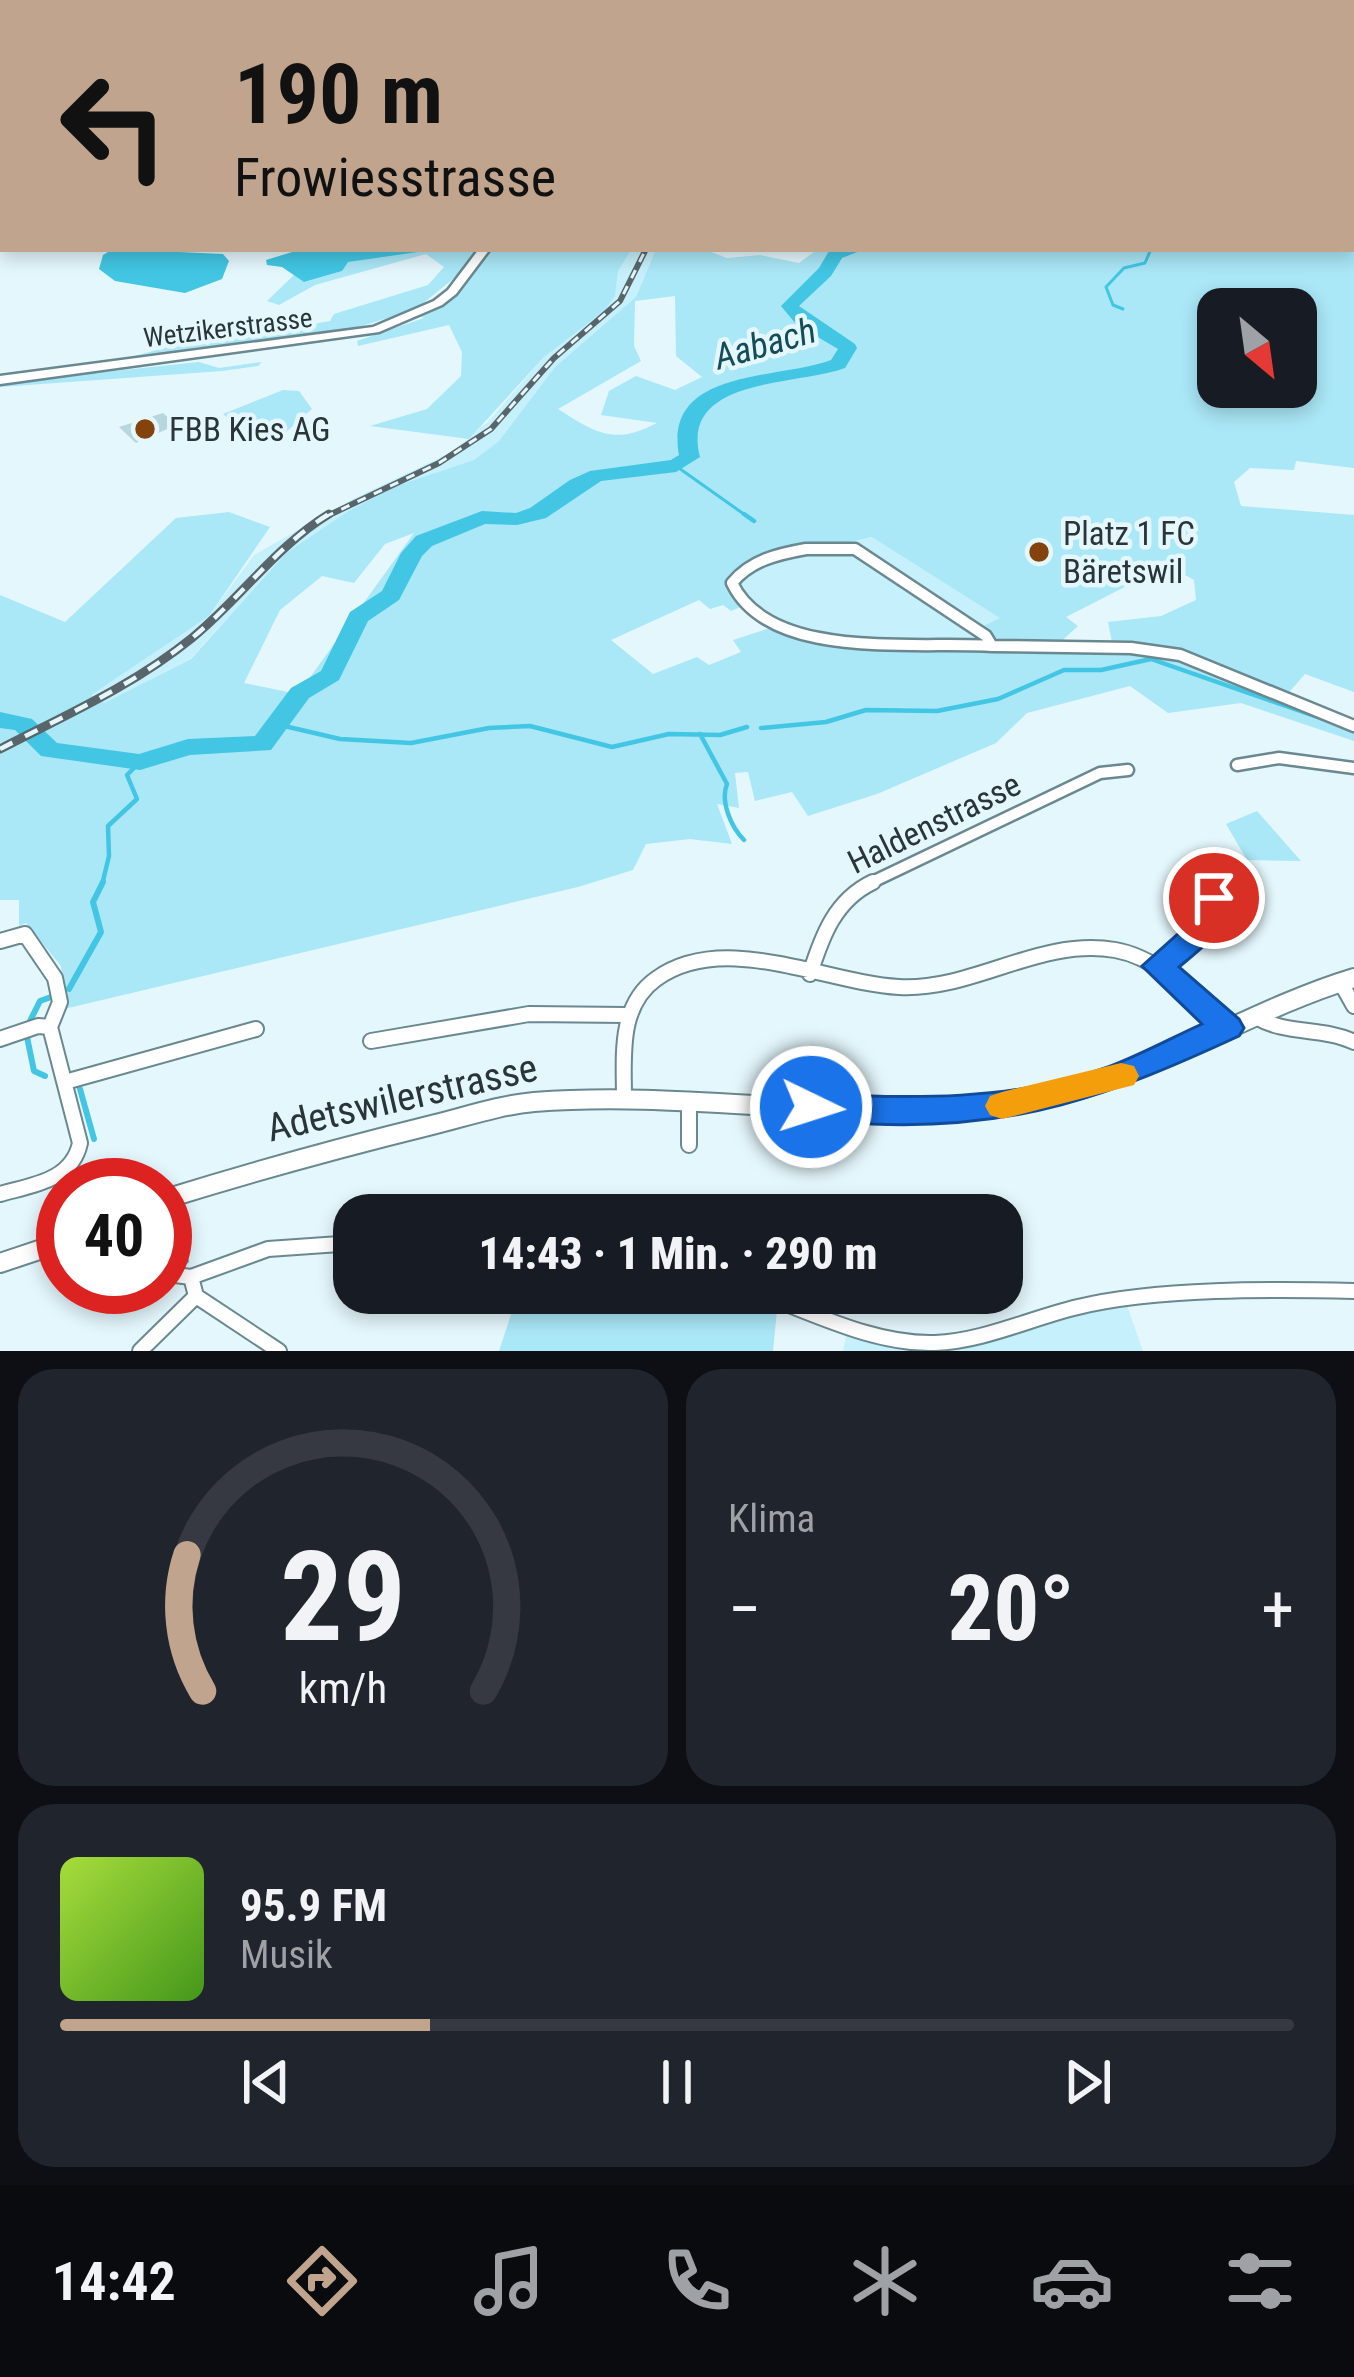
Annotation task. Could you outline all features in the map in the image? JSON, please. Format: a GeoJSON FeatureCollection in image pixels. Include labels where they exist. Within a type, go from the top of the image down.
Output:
{"type":"FeatureCollection","features":[{"type":"Feature","properties":{"kind":"main road","name":"Wetzikerstrasse"},"geometry":{"type":"LineString","coordinates":[[0,380],[350,336],[395,324],[452,292],[483,252]]}},
{"type":"Feature","properties":{"kind":"street"},"geometry":{"type":"LineString","coordinates":[[992,646],[986,636],[855,549],[834,546],[739,572],[733,583],[736,599],[759,617],[810,638],[842,642],[992,646],[1162,650],[1354,726]]}},
{"type":"Feature","properties":{"kind":"street"},"geometry":{"type":"LineString","coordinates":[[1237,764],[1280,758],[1354,768]]}},
{"type":"Feature","properties":{"kind":"street","name":"Haldenstrasse"},"geometry":{"type":"LineString","coordinates":[[810,974],[830,917],[870,879],[1100,773],[1128,770]]}},
{"type":"Feature","properties":{"kind":"street"},"geometry":{"type":"LineString","coordinates":[[1158,966],[1201,931],[1213,913],[1214,898],[1243,883]]}},
{"type":"Feature","properties":{"kind":"street"},"geometry":{"type":"LineString","coordinates":[[0,941],[25,934],[47,959],[59,996],[57,1018],[50,1027]]}},
{"type":"Feature","properties":{"kind":"street"},"geometry":{"type":"LineString","coordinates":[[624,1098],[626,1015],[654,980],[698,960],[736,960],[862,985],[935,985],[1094,948],[1131,954],[1158,966],[1227,1028]]}},
{"type":"Feature","properties":{"kind":"street"},"geometry":{"type":"LineString","coordinates":[[1347,981],[1354,1006]]}},
{"type":"Feature","properties":{"kind":"street","name":"Adetswilerstrasse"},"geometry":{"type":"LineString","coordinates":[[192,1189],[492,1107],[565,1098],[689,1100],[891,1113],[984,1108],[1114,1078],[1311,990],[1347,981]]}},
{"type":"Feature","properties":{"kind":"street"},"geometry":{"type":"LineString","coordinates":[[371,1041],[517,1014],[562,1010],[626,1015]]}},
{"type":"Feature","properties":{"kind":"street"},"geometry":{"type":"LineString","coordinates":[[1253,1015],[1268,1025],[1327,1030],[1354,1042]]}},
{"type":"Feature","properties":{"kind":"street"},"geometry":{"type":"LineString","coordinates":[[0,1040],[38,1026],[50,1027]]}},
{"type":"Feature","properties":{"kind":"street"},"geometry":{"type":"LineString","coordinates":[[0,1194],[51,1178],[80,1156],[50,1027]]}},
{"type":"Feature","properties":{"kind":"street"},"geometry":{"type":"LineString","coordinates":[[65,1082],[256,1030]]}},
{"type":"Feature","properties":{"kind":"street"},"geometry":{"type":"LineString","coordinates":[[689,1100],[689,1145]]}},
{"type":"Feature","properties":{"kind":"street"},"geometry":{"type":"LineString","coordinates":[[192,1276],[268,1250],[333,1245]]}},
{"type":"Feature","properties":{"kind":"street"},"geometry":{"type":"LineString","coordinates":[[0,1263],[36,1251]]}},
{"type":"Feature","properties":{"kind":"street"},"geometry":{"type":"LineString","coordinates":[[192,1280],[196,1296],[279,1351]]}},
{"type":"Feature","properties":{"kind":"street"},"geometry":{"type":"LineString","coordinates":[[817,1314],[878,1336],[934,1343],[1102,1303],[1286,1289],[1354,1291]]}},
{"type":"Feature","properties":{"kind":"street"},"geometry":{"type":"LineString","coordinates":[[140,1351],[196,1296]]}},
{"type":"Feature","properties":{"kind":"shaded area"},"geometry":{"type":"Polygon","coordinates":[[[402,252],[630,252],[618,271],[615,296],[604,311],[544,357],[469,439],[370,426],[427,409],[461,376],[462,352],[449,325],[358,346],[357,341],[424,318],[415,315],[463,280],[458,275],[416,309],[349,330],[0,376],[131,357],[193,340],[208,345],[222,333],[262,335],[330,321],[334,314],[428,285],[444,267],[426,254],[315,285],[279,305],[267,301],[294,275],[305,282],[342,271],[347,262],[402,252]]]}},
{"type":"Feature","properties":{"kind":"shaded area"},"geometry":{"type":"Polygon","coordinates":[[[630,252],[655,252],[636,297],[555,367],[499,441],[474,460],[347,512],[286,553],[190,659],[104,703],[90,695],[209,616],[254,555],[353,499],[454,451],[488,422],[544,357],[604,311],[615,296],[618,271],[630,252]]]}},
{"type":"Feature","properties":{"kind":"shaded area"},"geometry":{"type":"Polygon","coordinates":[[[655,252],[711,252],[727,258],[760,255],[799,263],[814,252],[1354,252],[1354,468],[1296,461],[1294,470],[1250,468],[1234,482],[1241,506],[1354,515],[1354,692],[1305,674],[1285,697],[1354,726],[1354,741],[1241,703],[1168,713],[1130,686],[1027,713],[996,743],[877,794],[808,816],[792,792],[755,801],[748,772],[735,773],[739,808],[717,804],[732,844],[690,839],[646,844],[633,870],[578,887],[64,1009],[61,966],[26,923],[19,926],[19,900],[0,900],[0,595],[65,622],[176,518],[229,512],[270,527],[209,616],[91,695],[104,703],[191,659],[286,553],[347,512],[394,487],[474,460],[499,441],[555,367],[636,297],[655,252]],[[675,296],[635,301],[634,346],[641,361],[558,409],[606,434],[642,430],[657,423],[601,415],[609,391],[636,376],[675,390],[702,377],[676,356],[675,296]],[[414,533],[385,544],[354,583],[322,576],[280,610],[244,683],[298,694],[414,533]],[[872,537],[764,561],[733,583],[743,606],[731,611],[723,605],[710,609],[699,600],[611,640],[653,674],[697,657],[709,665],[741,652],[733,640],[776,626],[810,638],[1007,646],[982,627],[1000,618],[872,537]],[[1176,570],[1161,577],[1152,573],[1066,617],[1078,626],[1055,647],[1113,647],[1108,622],[1161,616],[1196,600],[1194,580],[1176,570]]]}},
{"type":"Feature","properties":{"kind":"shaded area"},"geometry":{"type":"Polygon","coordinates":[[[199,362],[219,368],[262,362],[222,371],[0,387],[0,383],[199,362]]]}},
{"type":"Feature","properties":{"kind":"shaded area"},"geometry":{"type":"Polygon","coordinates":[[[283,390],[299,391],[312,409],[277,440],[251,439],[223,414],[283,390]]]}},
{"type":"Feature","properties":{"kind":"shaded area"},"geometry":{"type":"Polygon","coordinates":[[[873,537],[1002,619],[983,627],[1009,647],[842,642],[759,617],[736,599],[732,583],[764,561],[873,537]]]}},
{"type":"Feature","properties":{"kind":"shaded area"},"geometry":{"type":"Polygon","coordinates":[[[1257,811],[1301,861],[1247,860],[1226,824],[1257,811]]]}},
{"type":"Feature","properties":{"kind":"shaded area"},"geometry":{"type":"Polygon","coordinates":[[[1125,1300],[1143,1351],[843,1351],[848,1325],[934,1343],[1125,1300]]]}},
{"type":"Feature","properties":{"kind":"shaded area"},"geometry":{"type":"Polygon","coordinates":[[[511,1314],[777,1314],[773,1351],[499,1351],[511,1314]]]}},
{"type":"Feature","properties":{"kind":"water"},"geometry":{"type":"Polygon","coordinates":[[[292,252],[418,252],[348,262],[342,271],[304,282],[282,267],[267,265],[266,260],[292,252]]]}},
{"type":"Feature","properties":{"kind":"water"},"geometry":{"type":"Polygon","coordinates":[[[223,254],[229,261],[222,279],[185,293],[115,281],[99,269],[103,255],[223,254]]]}},
{"type":"Feature","properties":{"kind":"building","name":"FBB Kies AG"},"geometry":{"type":"Polygon","coordinates":[[[163,413],[176,425],[136,443],[119,427],[163,413]]]}},
{"type":"Feature","properties":{"kind":"waterway","name":"Aabach"},"geometry":{"type":"LineString","coordinates":[[0,720],[23,724],[50,750],[140,762],[188,747],[262,744],[300,693],[331,675],[358,617],[391,595],[412,553],[424,541],[482,517],[517,519],[538,513],[597,475],[676,466],[690,457],[689,429],[695,410],[708,397],[727,388],[838,364],[848,348],[803,320],[790,306],[825,272],[835,255],[846,252]]}},
{"type":"Feature","properties":{"kind":"waterway"},"geometry":{"type":"LineString","coordinates":[[1123,309],[1113,305],[1106,287],[1124,268],[1145,263],[1150,252]]}},
{"type":"Feature","properties":{"kind":"waterway"},"geometry":{"type":"LineString","coordinates":[[676,466],[748,517]]}},
{"type":"Feature","properties":{"kind":"waterway"},"geometry":{"type":"LineString","coordinates":[[744,514],[754,521]]}},
{"type":"Feature","properties":{"kind":"waterway"},"geometry":{"type":"LineString","coordinates":[[761,728],[826,722],[866,710],[937,711],[998,699],[1064,670],[1101,670],[1151,659],[1326,720]]}},
{"type":"Feature","properties":{"kind":"waterway"},"geometry":{"type":"LineString","coordinates":[[280,725],[340,739],[411,743],[489,728],[530,726],[612,747],[669,734],[700,735]]}},
{"type":"Feature","properties":{"kind":"waterway"},"geometry":{"type":"LineString","coordinates":[[700,735],[747,727]]}},
{"type":"Feature","properties":{"kind":"waterway"},"geometry":{"type":"LineString","coordinates":[[700,735],[727,784],[728,813],[744,840]]}},
{"type":"Feature","properties":{"kind":"waterway"},"geometry":{"type":"LineString","coordinates":[[102,883],[109,856],[108,826],[137,799],[127,775],[140,762]]}},
{"type":"Feature","properties":{"kind":"waterway"},"geometry":{"type":"LineString","coordinates":[[69,989],[101,932],[93,902],[102,883]]}},
{"type":"Feature","properties":{"kind":"waterway"},"geometry":{"type":"LineString","coordinates":[[30,1021],[40,1001],[51,997]]}},
{"type":"Feature","properties":{"kind":"waterway"},"geometry":{"type":"LineString","coordinates":[[27,1037],[34,1071],[45,1076]]}},
{"type":"Feature","properties":{"kind":"waterway"},"geometry":{"type":"LineString","coordinates":[[80,1089],[94,1139]]}},
{"type":"Feature","properties":{"kind":"railway"},"geometry":{"type":"LineString","coordinates":[[325,517],[439,463],[491,429],[554,358],[620,301],[644,252]]}},
{"type":"Feature","properties":{"kind":"railway"},"geometry":{"type":"LineString","coordinates":[[0,749],[170,655],[329,514]]}},
{"type":"Feature","properties":{"kind":"slow traffic"},"geometry":{"type":"LineString","coordinates":[[1002,1106],[1121,1076]]}},
{"type":"Feature","properties":{"kind":"place","name":"FBB Kies AG"},"geometry":{"type":"Point","coordinates":[145,429]}},
{"type":"Feature","properties":{"kind":"place","name":"Platz 1 FC Bäretswil"},"geometry":{"type":"Point","coordinates":[1039,552]}},
{"type":"Feature","properties":{"kind":"route"},"geometry":{"type":"LineString","coordinates":[[811,1107],[891,1113],[1026,1102],[1144,1067],[1227,1028],[1158,966],[1207,924],[1214,898]]}}]}
